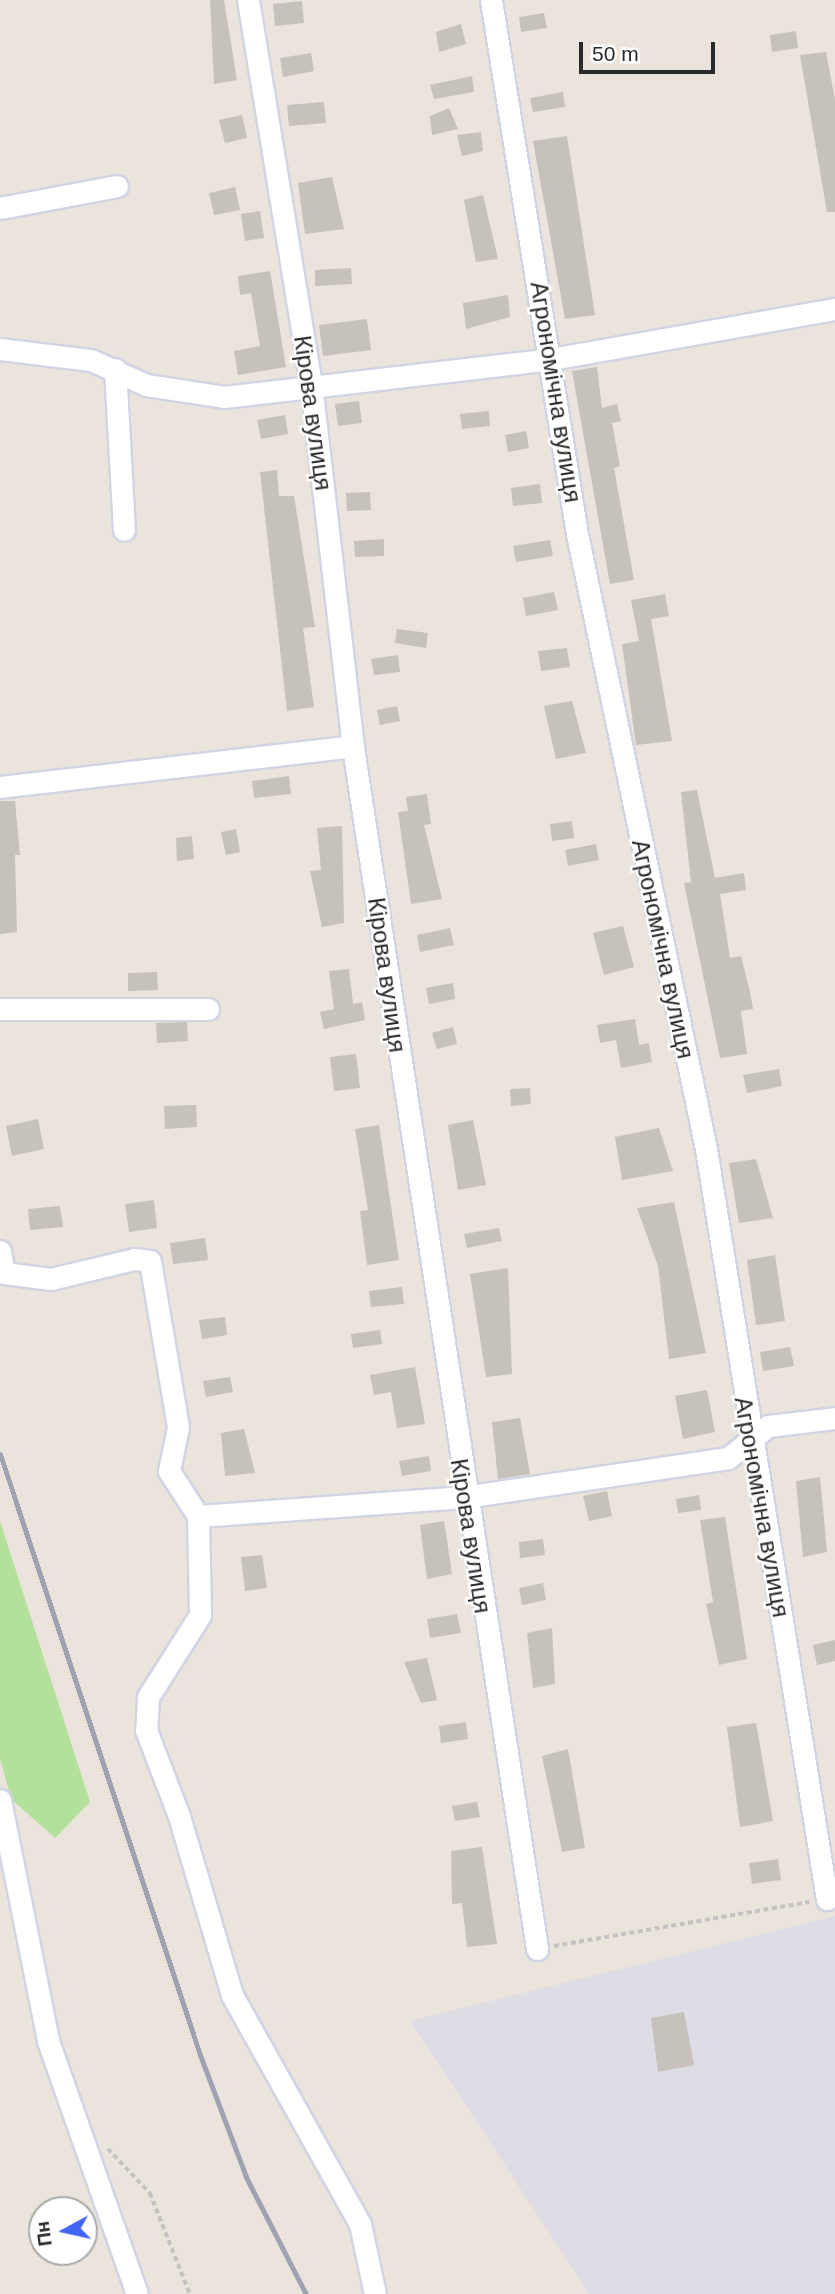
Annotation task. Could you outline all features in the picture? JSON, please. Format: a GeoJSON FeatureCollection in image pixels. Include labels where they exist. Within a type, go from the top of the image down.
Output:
{"type":"FeatureCollection","features":[{"type":"Feature","properties":{"kind":"street","name":"Кірова вулиця"},"geometry":{"type":"LineString","coordinates":[[248,0],[311,384],[353,746],[464,1497],[537,1949]]}},
{"type":"Feature","properties":{"kind":"street","name":"Агрономічна вулиця"},"geometry":{"type":"LineString","coordinates":[[491,0],[619,751],[706,1149],[750,1438],[827,1899]]}},
{"type":"Feature","properties":{"kind":"street"},"geometry":{"type":"LineString","coordinates":[[0,208],[117,186]]}},
{"type":"Feature","properties":{"kind":"street"},"geometry":{"type":"LineString","coordinates":[[0,349],[53,353],[115,369],[146,385],[224,397],[311,384],[551,359],[835,309]]}},
{"type":"Feature","properties":{"kind":"street"},"geometry":{"type":"LineString","coordinates":[[115,369],[124,530]]}},
{"type":"Feature","properties":{"kind":"street"},"geometry":{"type":"LineString","coordinates":[[0,787],[353,746]]}},
{"type":"Feature","properties":{"kind":"street"},"geometry":{"type":"LineString","coordinates":[[0,1009],[208,1009]]}},
{"type":"Feature","properties":{"kind":"street"},"geometry":{"type":"LineString","coordinates":[[0,1251],[4,1273],[51,1279],[134,1259],[149,1261],[178,1427],[169,1471],[198,1516],[200,1615],[148,1697],[146,1730],[232,1995],[360,2224],[375,2294]]}},
{"type":"Feature","properties":{"kind":"street"},"geometry":{"type":"LineString","coordinates":[[198,1516],[464,1497],[728,1458],[768,1426],[835,1418]]}},
{"type":"Feature","properties":{"kind":"street"},"geometry":{"type":"LineString","coordinates":[[0,1800],[48,2040],[137,2294]]}},
{"type":"Feature","properties":{"kind":"path"},"geometry":{"type":"LineString","coordinates":[[537,1949],[827,1899]]}},
{"type":"Feature","properties":{"kind":"path"},"geometry":{"type":"LineString","coordinates":[[79,2125],[150,2193],[190,2294]]}},
{"type":"Feature","properties":{"kind":"shaded area"},"geometry":{"type":"Polygon","coordinates":[[[835,1916],[835,2294],[590,2294],[410,2021],[835,1916]]]}},
{"type":"Feature","properties":{"kind":"green space"},"geometry":{"type":"Polygon","coordinates":[[[0,1521],[90,1802],[55,1838],[11,1799],[0,1758],[0,1521]]]}},
{"type":"Feature","properties":{"kind":"building"},"geometry":{"type":"Polygon","coordinates":[[[210,0],[224,0],[237,80],[214,84],[210,0]]]}},
{"type":"Feature","properties":{"kind":"building"},"geometry":{"type":"Polygon","coordinates":[[[302,1],[304,23],[275,26],[273,4],[302,1]]]}},
{"type":"Feature","properties":{"kind":"building"},"geometry":{"type":"Polygon","coordinates":[[[544,13],[547,28],[521,32],[519,17],[544,13]]]}},
{"type":"Feature","properties":{"kind":"building"},"geometry":{"type":"Polygon","coordinates":[[[461,24],[466,44],[439,52],[436,32],[461,24]]]}},
{"type":"Feature","properties":{"kind":"building"},"geometry":{"type":"Polygon","coordinates":[[[796,31],[798,48],[772,52],[770,35],[796,31]]]}},
{"type":"Feature","properties":{"kind":"building"},"geometry":{"type":"Polygon","coordinates":[[[826,52],[835,100],[835,212],[827,212],[800,55],[826,52]]]}},
{"type":"Feature","properties":{"kind":"building"},"geometry":{"type":"Polygon","coordinates":[[[311,53],[314,71],[283,77],[280,58],[311,53]]]}},
{"type":"Feature","properties":{"kind":"building"},"geometry":{"type":"Polygon","coordinates":[[[472,76],[474,92],[434,99],[430,85],[472,76]]]}},
{"type":"Feature","properties":{"kind":"building"},"geometry":{"type":"Polygon","coordinates":[[[563,92],[565,107],[533,112],[530,98],[563,92]]]}},
{"type":"Feature","properties":{"kind":"building"},"geometry":{"type":"Polygon","coordinates":[[[324,102],[326,123],[289,126],[287,105],[324,102]]]}},
{"type":"Feature","properties":{"kind":"building"},"geometry":{"type":"Polygon","coordinates":[[[449,108],[458,129],[432,135],[430,116],[449,108]]]}},
{"type":"Feature","properties":{"kind":"building"},"geometry":{"type":"Polygon","coordinates":[[[242,115],[247,138],[225,143],[219,120],[242,115]]]}},
{"type":"Feature","properties":{"kind":"building"},"geometry":{"type":"Polygon","coordinates":[[[481,132],[483,151],[462,156],[457,135],[481,132]]]}},
{"type":"Feature","properties":{"kind":"building"},"geometry":{"type":"Polygon","coordinates":[[[567,136],[595,315],[565,319],[533,141],[567,136]]]}},
{"type":"Feature","properties":{"kind":"building"},"geometry":{"type":"Polygon","coordinates":[[[332,177],[344,229],[305,234],[298,183],[332,177]]]}},
{"type":"Feature","properties":{"kind":"building"},"geometry":{"type":"Polygon","coordinates":[[[235,187],[240,210],[214,215],[209,193],[235,187]]]}},
{"type":"Feature","properties":{"kind":"building"},"geometry":{"type":"Polygon","coordinates":[[[483,195],[498,259],[476,262],[464,200],[483,195]]]}},
{"type":"Feature","properties":{"kind":"building"},"geometry":{"type":"Polygon","coordinates":[[[260,211],[264,238],[245,241],[241,214],[260,211]]]}},
{"type":"Feature","properties":{"kind":"building"},"geometry":{"type":"Polygon","coordinates":[[[351,268],[352,284],[315,286],[315,270],[351,268]]]}},
{"type":"Feature","properties":{"kind":"building"},"geometry":{"type":"Polygon","coordinates":[[[270,271],[286,367],[238,375],[234,351],[260,346],[251,293],[240,295],[238,276],[270,271]]]}},
{"type":"Feature","properties":{"kind":"building"},"geometry":{"type":"Polygon","coordinates":[[[508,295],[510,317],[466,329],[463,303],[508,295]]]}},
{"type":"Feature","properties":{"kind":"building"},"geometry":{"type":"Polygon","coordinates":[[[367,319],[371,350],[323,356],[319,325],[367,319]]]}},
{"type":"Feature","properties":{"kind":"building"},"geometry":{"type":"Polygon","coordinates":[[[597,367],[602,408],[617,404],[621,421],[612,423],[620,466],[614,468],[634,580],[610,584],[572,371],[597,367]]]}},
{"type":"Feature","properties":{"kind":"building"},"geometry":{"type":"Polygon","coordinates":[[[359,401],[362,423],[338,426],[335,404],[359,401]]]}},
{"type":"Feature","properties":{"kind":"building"},"geometry":{"type":"Polygon","coordinates":[[[489,411],[490,426],[462,429],[460,414],[489,411]]]}},
{"type":"Feature","properties":{"kind":"building"},"geometry":{"type":"Polygon","coordinates":[[[285,415],[288,434],[261,439],[257,420],[285,415]]]}},
{"type":"Feature","properties":{"kind":"building"},"geometry":{"type":"Polygon","coordinates":[[[526,431],[529,448],[508,452],[505,435],[526,431]]]}},
{"type":"Feature","properties":{"kind":"building"},"geometry":{"type":"Polygon","coordinates":[[[277,470],[279,496],[294,496],[315,627],[303,628],[314,707],[287,711],[260,472],[277,470]]]}},
{"type":"Feature","properties":{"kind":"building"},"geometry":{"type":"Polygon","coordinates":[[[540,484],[542,503],[513,506],[511,488],[540,484]]]}},
{"type":"Feature","properties":{"kind":"building"},"geometry":{"type":"Polygon","coordinates":[[[370,492],[371,510],[347,511],[346,493],[370,492]]]}},
{"type":"Feature","properties":{"kind":"building"},"geometry":{"type":"Polygon","coordinates":[[[384,539],[384,556],[355,557],[354,541],[384,539]]]}},
{"type":"Feature","properties":{"kind":"building"},"geometry":{"type":"Polygon","coordinates":[[[550,540],[553,556],[516,562],[513,546],[550,540]]]}},
{"type":"Feature","properties":{"kind":"building"},"geometry":{"type":"Polygon","coordinates":[[[554,592],[558,610],[526,616],[523,598],[554,592]]]}},
{"type":"Feature","properties":{"kind":"building"},"geometry":{"type":"Polygon","coordinates":[[[665,594],[669,616],[651,619],[672,741],[636,745],[622,644],[639,641],[631,600],[665,594]]]}},
{"type":"Feature","properties":{"kind":"building"},"geometry":{"type":"Polygon","coordinates":[[[397,629],[428,633],[426,648],[395,643],[397,629]]]}},
{"type":"Feature","properties":{"kind":"building"},"geometry":{"type":"Polygon","coordinates":[[[567,648],[570,667],[541,671],[538,651],[567,648]]]}},
{"type":"Feature","properties":{"kind":"building"},"geometry":{"type":"Polygon","coordinates":[[[398,655],[400,672],[374,675],[371,659],[398,655]]]}},
{"type":"Feature","properties":{"kind":"building"},"geometry":{"type":"Polygon","coordinates":[[[572,701],[586,753],[556,759],[544,706],[572,701]]]}},
{"type":"Feature","properties":{"kind":"building"},"geometry":{"type":"Polygon","coordinates":[[[397,706],[400,721],[380,725],[377,710],[397,706]]]}},
{"type":"Feature","properties":{"kind":"building"},"geometry":{"type":"Polygon","coordinates":[[[289,776],[291,794],[254,798],[252,781],[289,776]]]}},
{"type":"Feature","properties":{"kind":"building"},"geometry":{"type":"Polygon","coordinates":[[[697,790],[715,878],[744,873],[746,890],[720,894],[730,958],[741,956],[753,1009],[741,1011],[747,1054],[720,1058],[684,883],[691,882],[681,792],[697,790]]]}},
{"type":"Feature","properties":{"kind":"building"},"geometry":{"type":"Polygon","coordinates":[[[427,794],[431,824],[424,825],[442,899],[411,904],[398,812],[408,811],[406,797],[427,794]]]}},
{"type":"Feature","properties":{"kind":"building"},"geometry":{"type":"Polygon","coordinates":[[[0,801],[15,801],[20,855],[15,855],[17,932],[0,934],[0,801]]]}},
{"type":"Feature","properties":{"kind":"building"},"geometry":{"type":"Polygon","coordinates":[[[572,821],[574,838],[552,841],[550,824],[572,821]]]}},
{"type":"Feature","properties":{"kind":"building"},"geometry":{"type":"Polygon","coordinates":[[[342,826],[344,923],[322,927],[310,871],[321,870],[317,828],[342,826]]]}},
{"type":"Feature","properties":{"kind":"building"},"geometry":{"type":"Polygon","coordinates":[[[236,829],[240,852],[226,855],[221,832],[236,829]]]}},
{"type":"Feature","properties":{"kind":"building"},"geometry":{"type":"Polygon","coordinates":[[[192,836],[194,859],[177,861],[176,838],[192,836]]]}},
{"type":"Feature","properties":{"kind":"building"},"geometry":{"type":"Polygon","coordinates":[[[596,844],[599,860],[568,866],[565,850],[596,844]]]}},
{"type":"Feature","properties":{"kind":"building"},"geometry":{"type":"Polygon","coordinates":[[[623,926],[634,967],[604,975],[593,933],[623,926]]]}},
{"type":"Feature","properties":{"kind":"building"},"geometry":{"type":"Polygon","coordinates":[[[450,928],[454,945],[420,952],[417,935],[450,928]]]}},
{"type":"Feature","properties":{"kind":"building"},"geometry":{"type":"Polygon","coordinates":[[[349,969],[353,1004],[362,1002],[365,1020],[324,1029],[320,1012],[334,1009],[329,971],[349,969]]]}},
{"type":"Feature","properties":{"kind":"building"},"geometry":{"type":"Polygon","coordinates":[[[157,972],[158,990],[128,991],[128,973],[157,972]]]}},
{"type":"Feature","properties":{"kind":"building"},"geometry":{"type":"Polygon","coordinates":[[[453,983],[455,999],[429,1004],[426,988],[453,983]]]}},
{"type":"Feature","properties":{"kind":"building"},"geometry":{"type":"Polygon","coordinates":[[[635,1019],[639,1045],[649,1043],[652,1062],[621,1068],[616,1040],[600,1043],[597,1025],[635,1019]]]}},
{"type":"Feature","properties":{"kind":"building"},"geometry":{"type":"Polygon","coordinates":[[[187,1022],[188,1041],[157,1043],[156,1023],[187,1022]]]}},
{"type":"Feature","properties":{"kind":"building"},"geometry":{"type":"Polygon","coordinates":[[[453,1027],[457,1044],[437,1049],[432,1033],[453,1027]]]}},
{"type":"Feature","properties":{"kind":"building"},"geometry":{"type":"Polygon","coordinates":[[[356,1054],[360,1088],[334,1091],[330,1057],[356,1054]]]}},
{"type":"Feature","properties":{"kind":"building"},"geometry":{"type":"Polygon","coordinates":[[[779,1069],[782,1086],[747,1093],[743,1075],[779,1069]]]}},
{"type":"Feature","properties":{"kind":"building"},"geometry":{"type":"Polygon","coordinates":[[[530,1088],[531,1104],[511,1106],[510,1089],[530,1088]]]}},
{"type":"Feature","properties":{"kind":"building"},"geometry":{"type":"Polygon","coordinates":[[[196,1105],[197,1127],[165,1129],[164,1106],[196,1105]]]}},
{"type":"Feature","properties":{"kind":"building"},"geometry":{"type":"Polygon","coordinates":[[[38,1119],[44,1149],[12,1156],[6,1126],[38,1119]]]}},
{"type":"Feature","properties":{"kind":"building"},"geometry":{"type":"Polygon","coordinates":[[[473,1120],[486,1185],[458,1190],[448,1125],[473,1120]]]}},
{"type":"Feature","properties":{"kind":"building"},"geometry":{"type":"Polygon","coordinates":[[[379,1125],[399,1260],[367,1265],[360,1211],[368,1210],[355,1129],[379,1125]]]}},
{"type":"Feature","properties":{"kind":"building"},"geometry":{"type":"Polygon","coordinates":[[[659,1128],[673,1171],[622,1180],[615,1137],[659,1128]]]}},
{"type":"Feature","properties":{"kind":"building"},"geometry":{"type":"Polygon","coordinates":[[[756,1159],[773,1218],[739,1223],[729,1163],[756,1159]]]}},
{"type":"Feature","properties":{"kind":"building"},"geometry":{"type":"Polygon","coordinates":[[[154,1200],[157,1228],[129,1232],[125,1204],[154,1200]]]}},
{"type":"Feature","properties":{"kind":"building"},"geometry":{"type":"Polygon","coordinates":[[[674,1202],[706,1353],[669,1359],[658,1266],[637,1208],[674,1202]]]}},
{"type":"Feature","properties":{"kind":"building"},"geometry":{"type":"Polygon","coordinates":[[[60,1206],[63,1227],[30,1230],[28,1209],[60,1206]]]}},
{"type":"Feature","properties":{"kind":"building"},"geometry":{"type":"Polygon","coordinates":[[[499,1228],[502,1241],[467,1248],[464,1234],[499,1228]]]}},
{"type":"Feature","properties":{"kind":"building"},"geometry":{"type":"Polygon","coordinates":[[[205,1238],[208,1260],[173,1264],[170,1243],[205,1238]]]}},
{"type":"Feature","properties":{"kind":"building"},"geometry":{"type":"Polygon","coordinates":[[[775,1255],[785,1321],[756,1325],[747,1260],[775,1255]]]}},
{"type":"Feature","properties":{"kind":"building"},"geometry":{"type":"Polygon","coordinates":[[[508,1268],[512,1374],[486,1377],[470,1274],[508,1268]]]}},
{"type":"Feature","properties":{"kind":"building"},"geometry":{"type":"Polygon","coordinates":[[[402,1287],[404,1304],[371,1307],[369,1291],[402,1287]]]}},
{"type":"Feature","properties":{"kind":"building"},"geometry":{"type":"Polygon","coordinates":[[[225,1317],[227,1335],[202,1339],[199,1320],[225,1317]]]}},
{"type":"Feature","properties":{"kind":"building"},"geometry":{"type":"Polygon","coordinates":[[[380,1330],[382,1344],[353,1348],[351,1334],[380,1330]]]}},
{"type":"Feature","properties":{"kind":"building"},"geometry":{"type":"Polygon","coordinates":[[[790,1347],[794,1366],[763,1371],[760,1352],[790,1347]]]}},
{"type":"Feature","properties":{"kind":"building"},"geometry":{"type":"Polygon","coordinates":[[[415,1367],[425,1424],[397,1428],[391,1392],[374,1395],[370,1375],[415,1367]]]}},
{"type":"Feature","properties":{"kind":"building"},"geometry":{"type":"Polygon","coordinates":[[[230,1377],[233,1392],[206,1397],[203,1381],[230,1377]]]}},
{"type":"Feature","properties":{"kind":"building"},"geometry":{"type":"Polygon","coordinates":[[[707,1390],[715,1432],[683,1439],[675,1396],[707,1390]]]}},
{"type":"Feature","properties":{"kind":"building"},"geometry":{"type":"Polygon","coordinates":[[[520,1418],[530,1474],[498,1479],[492,1422],[520,1418]]]}},
{"type":"Feature","properties":{"kind":"building"},"geometry":{"type":"Polygon","coordinates":[[[244,1429],[255,1473],[225,1476],[221,1433],[244,1429]]]}},
{"type":"Feature","properties":{"kind":"building"},"geometry":{"type":"Polygon","coordinates":[[[429,1456],[431,1471],[402,1476],[399,1461],[429,1456]]]}},
{"type":"Feature","properties":{"kind":"building"},"geometry":{"type":"Polygon","coordinates":[[[820,1477],[827,1552],[803,1557],[796,1481],[820,1477]]]}},
{"type":"Feature","properties":{"kind":"building"},"geometry":{"type":"Polygon","coordinates":[[[607,1491],[612,1516],[589,1521],[583,1496],[607,1491]]]}},
{"type":"Feature","properties":{"kind":"building"},"geometry":{"type":"Polygon","coordinates":[[[699,1495],[701,1510],[678,1513],[676,1499],[699,1495]]]}},
{"type":"Feature","properties":{"kind":"building"},"geometry":{"type":"Polygon","coordinates":[[[725,1517],[747,1659],[719,1665],[706,1604],[713,1602],[700,1520],[725,1517]]]}},
{"type":"Feature","properties":{"kind":"building"},"geometry":{"type":"Polygon","coordinates":[[[444,1521],[452,1574],[427,1579],[420,1525],[444,1521]]]}},
{"type":"Feature","properties":{"kind":"building"},"geometry":{"type":"Polygon","coordinates":[[[543,1539],[545,1555],[520,1558],[519,1542],[543,1539]]]}},
{"type":"Feature","properties":{"kind":"building"},"geometry":{"type":"Polygon","coordinates":[[[262,1555],[267,1588],[245,1591],[241,1557],[262,1555]]]}},
{"type":"Feature","properties":{"kind":"building"},"geometry":{"type":"Polygon","coordinates":[[[543,1583],[546,1600],[522,1605],[519,1588],[543,1583]]]}},
{"type":"Feature","properties":{"kind":"building"},"geometry":{"type":"Polygon","coordinates":[[[457,1614],[461,1633],[430,1638],[427,1619],[457,1614]]]}},
{"type":"Feature","properties":{"kind":"building"},"geometry":{"type":"Polygon","coordinates":[[[552,1628],[555,1684],[533,1688],[527,1633],[552,1628]]]}},
{"type":"Feature","properties":{"kind":"building"},"geometry":{"type":"Polygon","coordinates":[[[835,1640],[835,1661],[817,1665],[813,1645],[835,1640]]]}},
{"type":"Feature","properties":{"kind":"building"},"geometry":{"type":"Polygon","coordinates":[[[427,1658],[437,1700],[421,1703],[404,1662],[427,1658]]]}},
{"type":"Feature","properties":{"kind":"building"},"geometry":{"type":"Polygon","coordinates":[[[466,1722],[468,1739],[441,1743],[439,1726],[466,1722]]]}},
{"type":"Feature","properties":{"kind":"building"},"geometry":{"type":"Polygon","coordinates":[[[756,1723],[773,1821],[740,1827],[727,1727],[756,1723]]]}},
{"type":"Feature","properties":{"kind":"building"},"geometry":{"type":"Polygon","coordinates":[[[568,1749],[585,1848],[562,1852],[542,1756],[568,1749]]]}},
{"type":"Feature","properties":{"kind":"building"},"geometry":{"type":"Polygon","coordinates":[[[477,1802],[480,1817],[455,1821],[452,1806],[477,1802]]]}},
{"type":"Feature","properties":{"kind":"building"},"geometry":{"type":"Polygon","coordinates":[[[482,1847],[497,1944],[467,1947],[462,1903],[452,1904],[451,1851],[482,1847]]]}},
{"type":"Feature","properties":{"kind":"building"},"geometry":{"type":"Polygon","coordinates":[[[778,1859],[781,1880],[752,1884],[749,1863],[778,1859]]]}},
{"type":"Feature","properties":{"kind":"building"},"geometry":{"type":"Polygon","coordinates":[[[684,2012],[694,2065],[658,2072],[651,2018],[684,2012]]]}},
{"type":"Feature","properties":{"kind":"railway"},"geometry":{"type":"LineString","coordinates":[[0,1454],[200,2055],[246,2177],[306,2294]]}}]}
